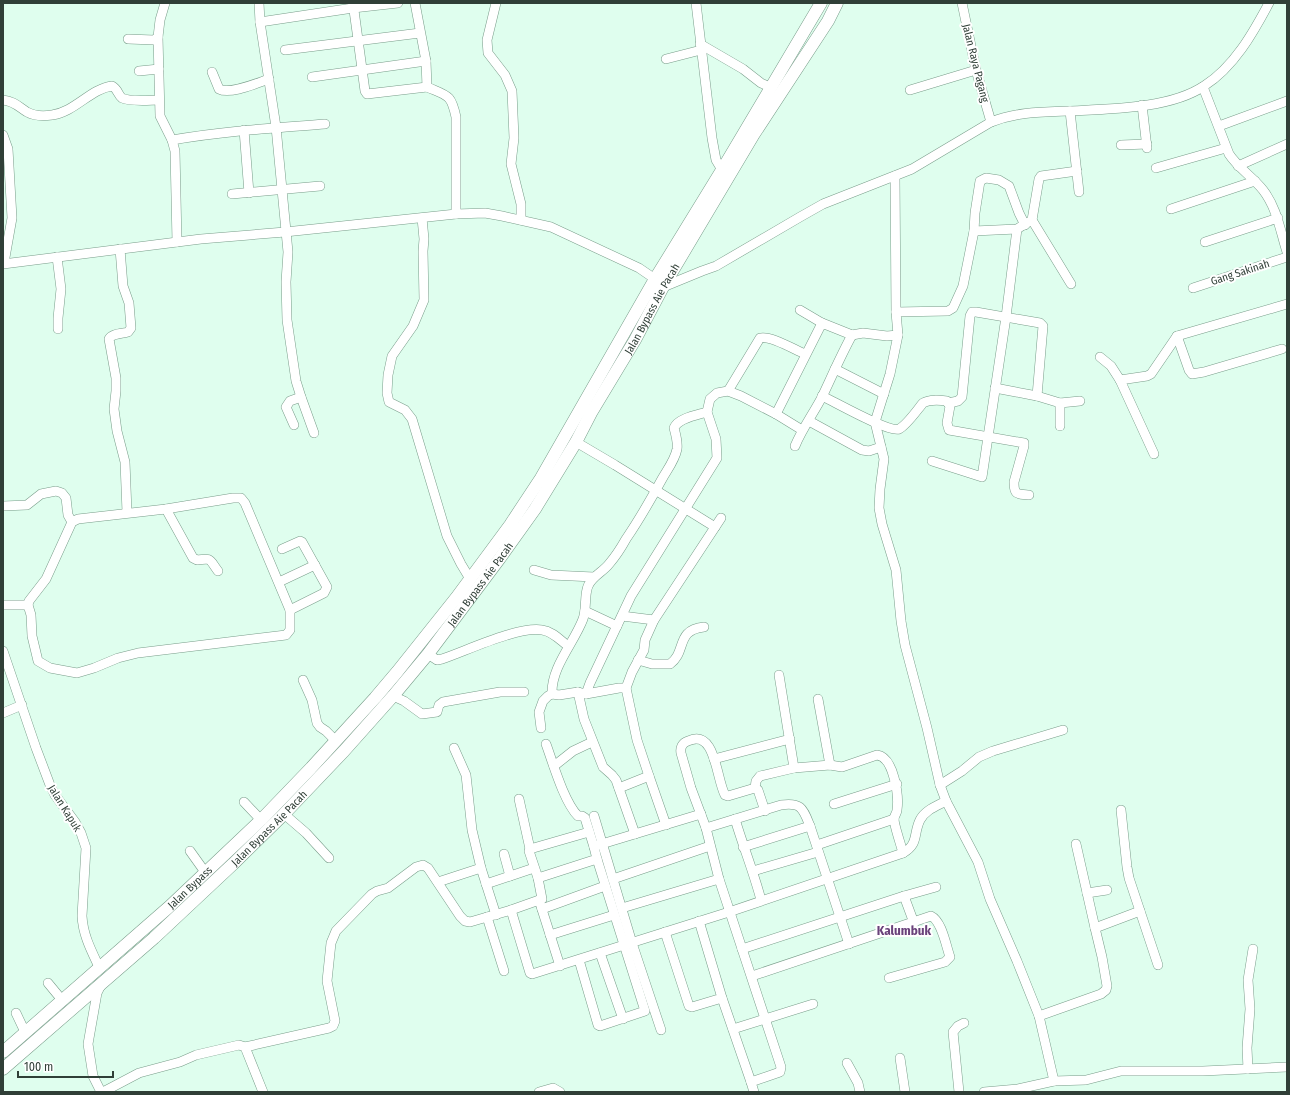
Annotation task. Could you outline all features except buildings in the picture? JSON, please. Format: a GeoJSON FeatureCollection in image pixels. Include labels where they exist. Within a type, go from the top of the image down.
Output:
{"type":"FeatureCollection","features":[{"type":"Feature","properties":{"kind":"highway"},"geometry":{"type":"LineString","coordinates":[[659,283],[770,87],[821,3]]}},
{"type":"Feature","properties":{"kind":"highway","name":"Jalan Bypass Aie Pacah"},"geometry":{"type":"LineString","coordinates":[[3,1069],[154,938],[221,876],[284,814],[394,696],[428,654],[535,509],[635,340],[659,283],[828,21],[838,3]]}},
{"type":"Feature","properties":{"kind":"highway","name":"Jalan Bypass"},"geometry":{"type":"LineString","coordinates":[[3,1052],[169,907],[261,820],[336,741],[401,667],[510,525],[541,478],[659,283]]}},
{"type":"Feature","properties":{"kind":"highway"},"geometry":{"type":"LineString","coordinates":[[380,691],[394,696]]}},
{"type":"Feature","properties":{"kind":"street"},"geometry":{"type":"LineString","coordinates":[[165,3],[160,20],[158,37],[159,100],[160,116],[172,140],[175,151],[177,242]]}},
{"type":"Feature","properties":{"kind":"street"},"geometry":{"type":"LineString","coordinates":[[259,3],[260,22],[276,127],[288,259],[286,282],[286,320],[300,397],[314,433]]}},
{"type":"Feature","properties":{"kind":"street"},"geometry":{"type":"LineString","coordinates":[[260,22],[353,6],[398,3]]}},
{"type":"Feature","properties":{"kind":"street"},"geometry":{"type":"LineString","coordinates":[[415,3],[426,61],[427,87]]}},
{"type":"Feature","properties":{"kind":"street"},"geometry":{"type":"LineString","coordinates":[[496,3],[487,40],[488,52],[505,75],[512,91],[514,138],[511,164],[521,204],[521,220]]}},
{"type":"Feature","properties":{"kind":"street"},"geometry":{"type":"LineString","coordinates":[[696,3],[713,149],[716,160],[722,170]]}},
{"type":"Feature","properties":{"kind":"street","name":"Jalan Raya Pagang"},"geometry":{"type":"LineString","coordinates":[[962,3],[976,70],[991,122]]}},
{"type":"Feature","properties":{"kind":"street"},"geometry":{"type":"LineString","coordinates":[[3,135],[8,149],[12,218],[4,263],[177,242],[456,214],[485,213],[551,227],[639,268],[659,283],[716,266],[823,204],[912,168],[991,122],[1020,114],[1108,109],[1167,101],[1204,87],[1235,57],[1260,20],[1269,3]]}},
{"type":"Feature","properties":{"kind":"street"},"geometry":{"type":"LineString","coordinates":[[353,6],[361,70],[365,91],[367,94],[427,87],[448,96],[453,104],[456,117],[456,214]]}},
{"type":"Feature","properties":{"kind":"street"},"geometry":{"type":"LineString","coordinates":[[285,50],[420,33]]}},
{"type":"Feature","properties":{"kind":"street"},"geometry":{"type":"LineString","coordinates":[[128,39],[154,40],[158,37]]}},
{"type":"Feature","properties":{"kind":"street"},"geometry":{"type":"LineString","coordinates":[[666,60],[700,47],[743,68],[760,82],[770,87]]}},
{"type":"Feature","properties":{"kind":"street"},"geometry":{"type":"LineString","coordinates":[[312,77],[426,61]]}},
{"type":"Feature","properties":{"kind":"street"},"geometry":{"type":"LineString","coordinates":[[139,70],[159,69]]}},
{"type":"Feature","properties":{"kind":"street"},"geometry":{"type":"LineString","coordinates":[[910,90],[976,70]]}},
{"type":"Feature","properties":{"kind":"street"},"geometry":{"type":"LineString","coordinates":[[212,72],[219,89],[223,91],[234,90],[269,79]]}},
{"type":"Feature","properties":{"kind":"street"},"geometry":{"type":"LineString","coordinates":[[3,100],[14,102],[28,113],[40,116],[53,115],[67,110],[90,95],[112,86],[117,89],[120,97],[123,99],[159,100]]}},
{"type":"Feature","properties":{"kind":"street"},"geometry":{"type":"LineString","coordinates":[[1204,87],[1226,148],[1232,159],[1255,181],[1268,197],[1274,208],[1284,234],[1287,252]]}},
{"type":"Feature","properties":{"kind":"street"},"geometry":{"type":"LineString","coordinates":[[1219,126],[1287,101]]}},
{"type":"Feature","properties":{"kind":"street"},"geometry":{"type":"LineString","coordinates":[[1121,145],[1147,146],[1142,105]]}},
{"type":"Feature","properties":{"kind":"street"},"geometry":{"type":"LineString","coordinates":[[1070,111],[1079,192]]}},
{"type":"Feature","properties":{"kind":"street"},"geometry":{"type":"LineString","coordinates":[[172,140],[244,130],[325,124]]}},
{"type":"Feature","properties":{"kind":"street"},"geometry":{"type":"LineString","coordinates":[[244,130],[249,193]]}},
{"type":"Feature","properties":{"kind":"street"},"geometry":{"type":"LineString","coordinates":[[1238,166],[1287,144]]}},
{"type":"Feature","properties":{"kind":"street"},"geometry":{"type":"LineString","coordinates":[[1156,168],[1226,148]]}},
{"type":"Feature","properties":{"kind":"street"},"geometry":{"type":"LineString","coordinates":[[932,461],[982,477],[1006,317],[1025,225],[1038,179],[1041,176],[1076,171]]}},
{"type":"Feature","properties":{"kind":"street"},"geometry":{"type":"LineString","coordinates":[[895,176],[896,312],[898,335],[884,394],[875,422],[884,459],[879,508],[882,524],[898,577],[901,621],[905,645],[927,728],[940,785],[946,801],[978,862],[990,899],[1039,1016],[1054,1081]]}},
{"type":"Feature","properties":{"kind":"street"},"geometry":{"type":"LineString","coordinates":[[896,312],[948,311],[953,308],[963,286],[974,231],[974,213],[979,184],[980,181],[986,178],[1000,180],[1009,186],[1019,214],[1025,225],[1070,284]]}},
{"type":"Feature","properties":{"kind":"street"},"geometry":{"type":"LineString","coordinates":[[1170,209],[1255,181]]}},
{"type":"Feature","properties":{"kind":"street"},"geometry":{"type":"LineString","coordinates":[[232,194],[320,186]]}},
{"type":"Feature","properties":{"kind":"street"},"geometry":{"type":"LineString","coordinates":[[422,218],[424,239],[422,252],[424,300],[413,326],[392,356],[388,375],[387,393],[389,402],[405,410],[412,419],[447,536],[470,579]]}},
{"type":"Feature","properties":{"kind":"street"},"geometry":{"type":"LineString","coordinates":[[1205,242],[1278,218]]}},
{"type":"Feature","properties":{"kind":"street"},"geometry":{"type":"LineString","coordinates":[[974,231],[1025,225]]}},
{"type":"Feature","properties":{"kind":"street"},"geometry":{"type":"LineString","coordinates":[[120,249],[123,286],[130,302],[131,328],[128,332],[113,335],[109,339],[116,378],[114,408],[125,462],[127,512]]}},
{"type":"Feature","properties":{"kind":"street"},"geometry":{"type":"LineString","coordinates":[[57,257],[61,289],[58,329]]}},
{"type":"Feature","properties":{"kind":"street","name":"Gang Sakinah"},"geometry":{"type":"LineString","coordinates":[[1193,288],[1287,257]]}},
{"type":"Feature","properties":{"kind":"street"},"geometry":{"type":"LineString","coordinates":[[1120,380],[1151,374],[1177,336],[1287,304]]}},
{"type":"Feature","properties":{"kind":"street"},"geometry":{"type":"LineString","coordinates":[[800,310],[822,323],[852,335],[863,333],[887,336],[898,335]]}},
{"type":"Feature","properties":{"kind":"street"},"geometry":{"type":"LineString","coordinates":[[822,396],[892,429],[902,427],[926,401],[958,401],[962,397],[970,316],[972,312],[976,312],[1040,323],[1043,326],[1037,396]]}},
{"type":"Feature","properties":{"kind":"street"},"geometry":{"type":"LineString","coordinates":[[776,414],[822,323]]}},
{"type":"Feature","properties":{"kind":"street"},"geometry":{"type":"LineString","coordinates":[[794,446],[802,430],[809,421],[852,335]]}},
{"type":"Feature","properties":{"kind":"street"},"geometry":{"type":"LineString","coordinates":[[1177,336],[1190,373],[1194,374],[1282,349]]}},
{"type":"Feature","properties":{"kind":"street"},"geometry":{"type":"LineString","coordinates":[[728,391],[760,338],[763,337],[773,340],[805,354]]}},
{"type":"Feature","properties":{"kind":"street"},"geometry":{"type":"LineString","coordinates":[[1100,357],[1111,366],[1120,380],[1154,454]]}},
{"type":"Feature","properties":{"kind":"street"},"geometry":{"type":"LineString","coordinates":[[835,369],[884,394]]}},
{"type":"Feature","properties":{"kind":"street"},"geometry":{"type":"LineString","coordinates":[[995,388],[1037,396],[1060,403],[1080,401]]}},
{"type":"Feature","properties":{"kind":"street"},"geometry":{"type":"LineString","coordinates":[[635,834],[614,777],[603,767],[592,742],[584,719],[582,693],[634,593],[718,458],[716,439],[707,412],[710,399],[718,393],[728,391],[776,414],[802,430]]}},
{"type":"Feature","properties":{"kind":"street"},"geometry":{"type":"LineString","coordinates":[[294,425],[286,407],[290,401],[300,397]]}},
{"type":"Feature","properties":{"kind":"street"},"geometry":{"type":"LineString","coordinates":[[948,402],[950,406],[947,423],[949,430],[1024,443],[1014,482],[1014,488],[1018,494],[1029,495]]}},
{"type":"Feature","properties":{"kind":"street"},"geometry":{"type":"LineString","coordinates":[[1060,403],[1060,426]]}},
{"type":"Feature","properties":{"kind":"street"},"geometry":{"type":"LineString","coordinates":[[552,694],[554,678],[568,646],[582,621],[585,611],[585,599],[588,585],[594,577],[609,564],[639,520],[671,463],[678,443],[675,426],[687,419],[707,412]]}},
{"type":"Feature","properties":{"kind":"street"},"geometry":{"type":"LineString","coordinates":[[809,421],[862,450],[869,451],[881,447]]}},
{"type":"Feature","properties":{"kind":"street"},"geometry":{"type":"LineString","coordinates":[[576,442],[715,527]]}},
{"type":"Feature","properties":{"kind":"street"},"geometry":{"type":"LineString","coordinates":[[3,506],[27,505],[41,494],[56,491],[62,493],[66,498],[68,515],[72,522]]}},
{"type":"Feature","properties":{"kind":"street"},"geometry":{"type":"LineString","coordinates":[[232,498],[241,498],[245,502],[290,610],[290,630],[286,635],[138,653],[118,658],[77,673],[50,668],[38,661],[32,636],[31,615],[28,605],[29,601],[46,579],[72,522],[78,519],[127,512],[166,509],[232,498]]}},
{"type":"Feature","properties":{"kind":"street"},"geometry":{"type":"LineString","coordinates":[[166,509],[193,558],[197,560],[206,558],[209,559],[218,571]]}},
{"type":"Feature","properties":{"kind":"street"},"geometry":{"type":"LineString","coordinates":[[666,825],[637,740],[626,688],[632,672],[644,650],[645,640],[654,620],[721,518]]}},
{"type":"Feature","properties":{"kind":"street"},"geometry":{"type":"LineString","coordinates":[[282,549],[300,541],[302,542],[327,587],[326,592],[290,610]]}},
{"type":"Feature","properties":{"kind":"street"},"geometry":{"type":"LineString","coordinates":[[279,582],[315,565]]}},
{"type":"Feature","properties":{"kind":"street"},"geometry":{"type":"LineString","coordinates":[[534,570],[551,575],[594,577]]}},
{"type":"Feature","properties":{"kind":"street"},"geometry":{"type":"LineString","coordinates":[[3,605],[28,605]]}},
{"type":"Feature","properties":{"kind":"street"},"geometry":{"type":"LineString","coordinates":[[585,611],[617,626]]}},
{"type":"Feature","properties":{"kind":"street"},"geometry":{"type":"LineString","coordinates":[[622,616],[654,620]]}},
{"type":"Feature","properties":{"kind":"street"},"geometry":{"type":"LineString","coordinates":[[638,660],[652,664],[670,664],[675,659],[688,632],[695,628],[704,627]]}},
{"type":"Feature","properties":{"kind":"street"},"geometry":{"type":"LineString","coordinates":[[428,654],[437,660],[442,659],[517,633],[536,630],[550,632],[568,646]]}},
{"type":"Feature","properties":{"kind":"street","name":"Jalan Kapuk"},"geometry":{"type":"LineString","coordinates":[[3,651],[5,663],[22,705],[50,785],[55,795],[75,822],[81,833],[86,848],[82,927],[99,967]]}},
{"type":"Feature","properties":{"kind":"street"},"geometry":{"type":"LineString","coordinates":[[780,675],[794,768]]}},
{"type":"Feature","properties":{"kind":"street"},"geometry":{"type":"LineString","coordinates":[[303,680],[312,700],[317,723],[336,741]]}},
{"type":"Feature","properties":{"kind":"street"},"geometry":{"type":"LineString","coordinates":[[541,728],[539,720],[540,706],[543,701],[552,694],[559,695],[626,688]]}},
{"type":"Feature","properties":{"kind":"street"},"geometry":{"type":"LineString","coordinates":[[394,696],[404,701],[422,714],[437,712],[439,705],[443,702],[500,692],[524,692]]}},
{"type":"Feature","properties":{"kind":"street"},"geometry":{"type":"LineString","coordinates":[[818,699],[830,765]]}},
{"type":"Feature","properties":{"kind":"street"},"geometry":{"type":"LineString","coordinates":[[3,713],[22,705]]}},
{"type":"Feature","properties":{"kind":"street"},"geometry":{"type":"LineString","coordinates":[[940,785],[962,771],[979,757],[993,751],[1063,730]]}},
{"type":"Feature","properties":{"kind":"street"},"geometry":{"type":"LineString","coordinates":[[751,1082],[777,1074],[781,1070],[752,976],[729,912],[706,828],[691,788],[680,750],[683,744],[688,740],[698,739],[703,740],[709,746],[725,795],[728,796],[755,788]]}},
{"type":"Feature","properties":{"kind":"street"},"geometry":{"type":"LineString","coordinates":[[714,759],[790,739]]}},
{"type":"Feature","properties":{"kind":"street"},"geometry":{"type":"LineString","coordinates":[[554,766],[573,751],[592,742]]}},
{"type":"Feature","properties":{"kind":"street"},"geometry":{"type":"LineString","coordinates":[[546,744],[570,804],[576,814],[585,818],[588,832],[598,846],[613,879],[622,908],[628,944],[645,1011],[600,1026],[598,1025],[579,960]]}},
{"type":"Feature","properties":{"kind":"street"},"geometry":{"type":"LineString","coordinates":[[454,748],[466,775],[472,830],[486,884],[504,971]]}},
{"type":"Feature","properties":{"kind":"street"},"geometry":{"type":"LineString","coordinates":[[765,811],[758,790],[755,788],[756,781],[760,776],[794,768],[830,765],[842,767],[881,755],[885,758],[889,765],[897,784],[897,811],[894,819],[903,852]]}},
{"type":"Feature","properties":{"kind":"street"},"geometry":{"type":"LineString","coordinates":[[619,788],[649,776]]}},
{"type":"Feature","properties":{"kind":"street"},"geometry":{"type":"LineString","coordinates":[[834,804],[897,784]]}},
{"type":"Feature","properties":{"kind":"street"},"geometry":{"type":"LineString","coordinates":[[518,799],[530,849],[529,851],[538,878],[542,897],[540,905],[560,966]]}},
{"type":"Feature","properties":{"kind":"street"},"geometry":{"type":"LineString","coordinates":[[512,910],[530,974],[560,966],[729,912],[908,850],[913,845],[920,819],[926,812],[946,801]]}},
{"type":"Feature","properties":{"kind":"street"},"geometry":{"type":"LineString","coordinates":[[244,802],[261,820]]}},
{"type":"Feature","properties":{"kind":"street"},"geometry":{"type":"LineString","coordinates":[[706,828],[781,805],[792,804],[798,806],[804,811],[818,848],[848,944]]}},
{"type":"Feature","properties":{"kind":"street"},"geometry":{"type":"LineString","coordinates":[[1121,810],[1127,867],[1158,965]]}},
{"type":"Feature","properties":{"kind":"street"},"geometry":{"type":"LineString","coordinates":[[284,814],[306,833],[329,858]]}},
{"type":"Feature","properties":{"kind":"street"},"geometry":{"type":"LineString","coordinates":[[598,846],[700,814]]}},
{"type":"Feature","properties":{"kind":"street"},"geometry":{"type":"LineString","coordinates":[[594,816],[598,846],[597,859],[614,915],[628,944],[661,1030]]}},
{"type":"Feature","properties":{"kind":"street"},"geometry":{"type":"LineString","coordinates":[[735,819],[743,847],[753,871],[761,900]]}},
{"type":"Feature","properties":{"kind":"street"},"geometry":{"type":"LineString","coordinates":[[753,871],[894,819]]}},
{"type":"Feature","properties":{"kind":"street"},"geometry":{"type":"LineString","coordinates":[[743,847],[810,826]]}},
{"type":"Feature","properties":{"kind":"street"},"geometry":{"type":"LineString","coordinates":[[530,849],[588,832]]}},
{"type":"Feature","properties":{"kind":"street"},"geometry":{"type":"LineString","coordinates":[[1039,1016],[1101,994],[1106,990],[1107,986],[1102,957],[1076,844]]}},
{"type":"Feature","properties":{"kind":"street"},"geometry":{"type":"LineString","coordinates":[[613,879],[710,846]]}},
{"type":"Feature","properties":{"kind":"street"},"geometry":{"type":"LineString","coordinates":[[190,851],[206,872]]}},
{"type":"Feature","properties":{"kind":"street"},"geometry":{"type":"LineString","coordinates":[[504,854],[510,876]]}},
{"type":"Feature","properties":{"kind":"street"},"geometry":{"type":"LineString","coordinates":[[538,878],[597,859]]}},
{"type":"Feature","properties":{"kind":"street"},"geometry":{"type":"LineString","coordinates":[[102,983],[97,993],[88,1044],[93,1076],[102,1092],[139,1073],[180,1062],[196,1055],[239,1045],[243,1045],[245,1047],[333,1026],[335,1021],[327,981],[331,943],[336,931],[372,894],[388,888],[416,867],[423,865],[428,868],[460,916],[465,921],[470,922],[512,910],[540,905],[605,886]]}},
{"type":"Feature","properties":{"kind":"street"},"geometry":{"type":"LineString","coordinates":[[438,882],[481,868]]}},
{"type":"Feature","properties":{"kind":"street"},"geometry":{"type":"LineString","coordinates":[[486,884],[534,868]]}},
{"type":"Feature","properties":{"kind":"street"},"geometry":{"type":"LineString","coordinates":[[622,908],[719,879]]}},
{"type":"Feature","properties":{"kind":"street"},"geometry":{"type":"LineString","coordinates":[[742,949],[936,887]]}},
{"type":"Feature","properties":{"kind":"street"},"geometry":{"type":"LineString","coordinates":[[1087,893],[1107,890]]}},
{"type":"Feature","properties":{"kind":"street"},"geometry":{"type":"LineString","coordinates":[[904,896],[914,922]]}},
{"type":"Feature","properties":{"kind":"street"},"geometry":{"type":"LineString","coordinates":[[1095,928],[1140,911]]}},
{"type":"Feature","properties":{"kind":"street"},"geometry":{"type":"LineString","coordinates":[[550,935],[614,915]]}},
{"type":"Feature","properties":{"kind":"street"},"geometry":{"type":"LineString","coordinates":[[752,976],[931,916],[936,920],[950,957],[945,962],[889,978]]}},
{"type":"Feature","properties":{"kind":"street"},"geometry":{"type":"LineString","coordinates":[[699,921],[722,998],[734,1029],[754,1092]]}},
{"type":"Feature","properties":{"kind":"street"},"geometry":{"type":"LineString","coordinates":[[665,932],[689,1006],[692,1007],[722,998]]}},
{"type":"Feature","properties":{"kind":"street"},"geometry":{"type":"LineString","coordinates":[[1248,1068],[1247,1048],[1250,1009],[1248,980],[1253,950]]}},
{"type":"Feature","properties":{"kind":"street"},"geometry":{"type":"LineString","coordinates":[[600,953],[623,1019]]}},
{"type":"Feature","properties":{"kind":"street"},"geometry":{"type":"LineString","coordinates":[[48,983],[62,1000]]}},
{"type":"Feature","properties":{"kind":"street"},"geometry":{"type":"LineString","coordinates":[[734,1029],[813,1004]]}},
{"type":"Feature","properties":{"kind":"street"},"geometry":{"type":"LineString","coordinates":[[16,1013],[25,1032]]}},
{"type":"Feature","properties":{"kind":"street"},"geometry":{"type":"LineString","coordinates":[[959,1092],[953,1032],[958,1026],[964,1023]]}},
{"type":"Feature","properties":{"kind":"street"},"geometry":{"type":"LineString","coordinates":[[245,1047],[263,1092]]}},
{"type":"Feature","properties":{"kind":"street"},"geometry":{"type":"LineString","coordinates":[[900,1058],[906,1092]]}},
{"type":"Feature","properties":{"kind":"street"},"geometry":{"type":"LineString","coordinates":[[847,1063],[858,1083],[860,1092]]}},
{"type":"Feature","properties":{"kind":"street"},"geometry":{"type":"LineString","coordinates":[[984,1092],[1018,1090],[1054,1081],[1086,1080],[1121,1071],[1203,1071],[1287,1067]]}},
{"type":"Feature","properties":{"kind":"street"},"geometry":{"type":"LineString","coordinates":[[539,1092],[553,1088],[560,1092]]}},
{"type":"Feature","properties":{"kind":"district","name":"Kalumbuk"},"geometry":{"type":"Point","coordinates":[904,930]}}]}
